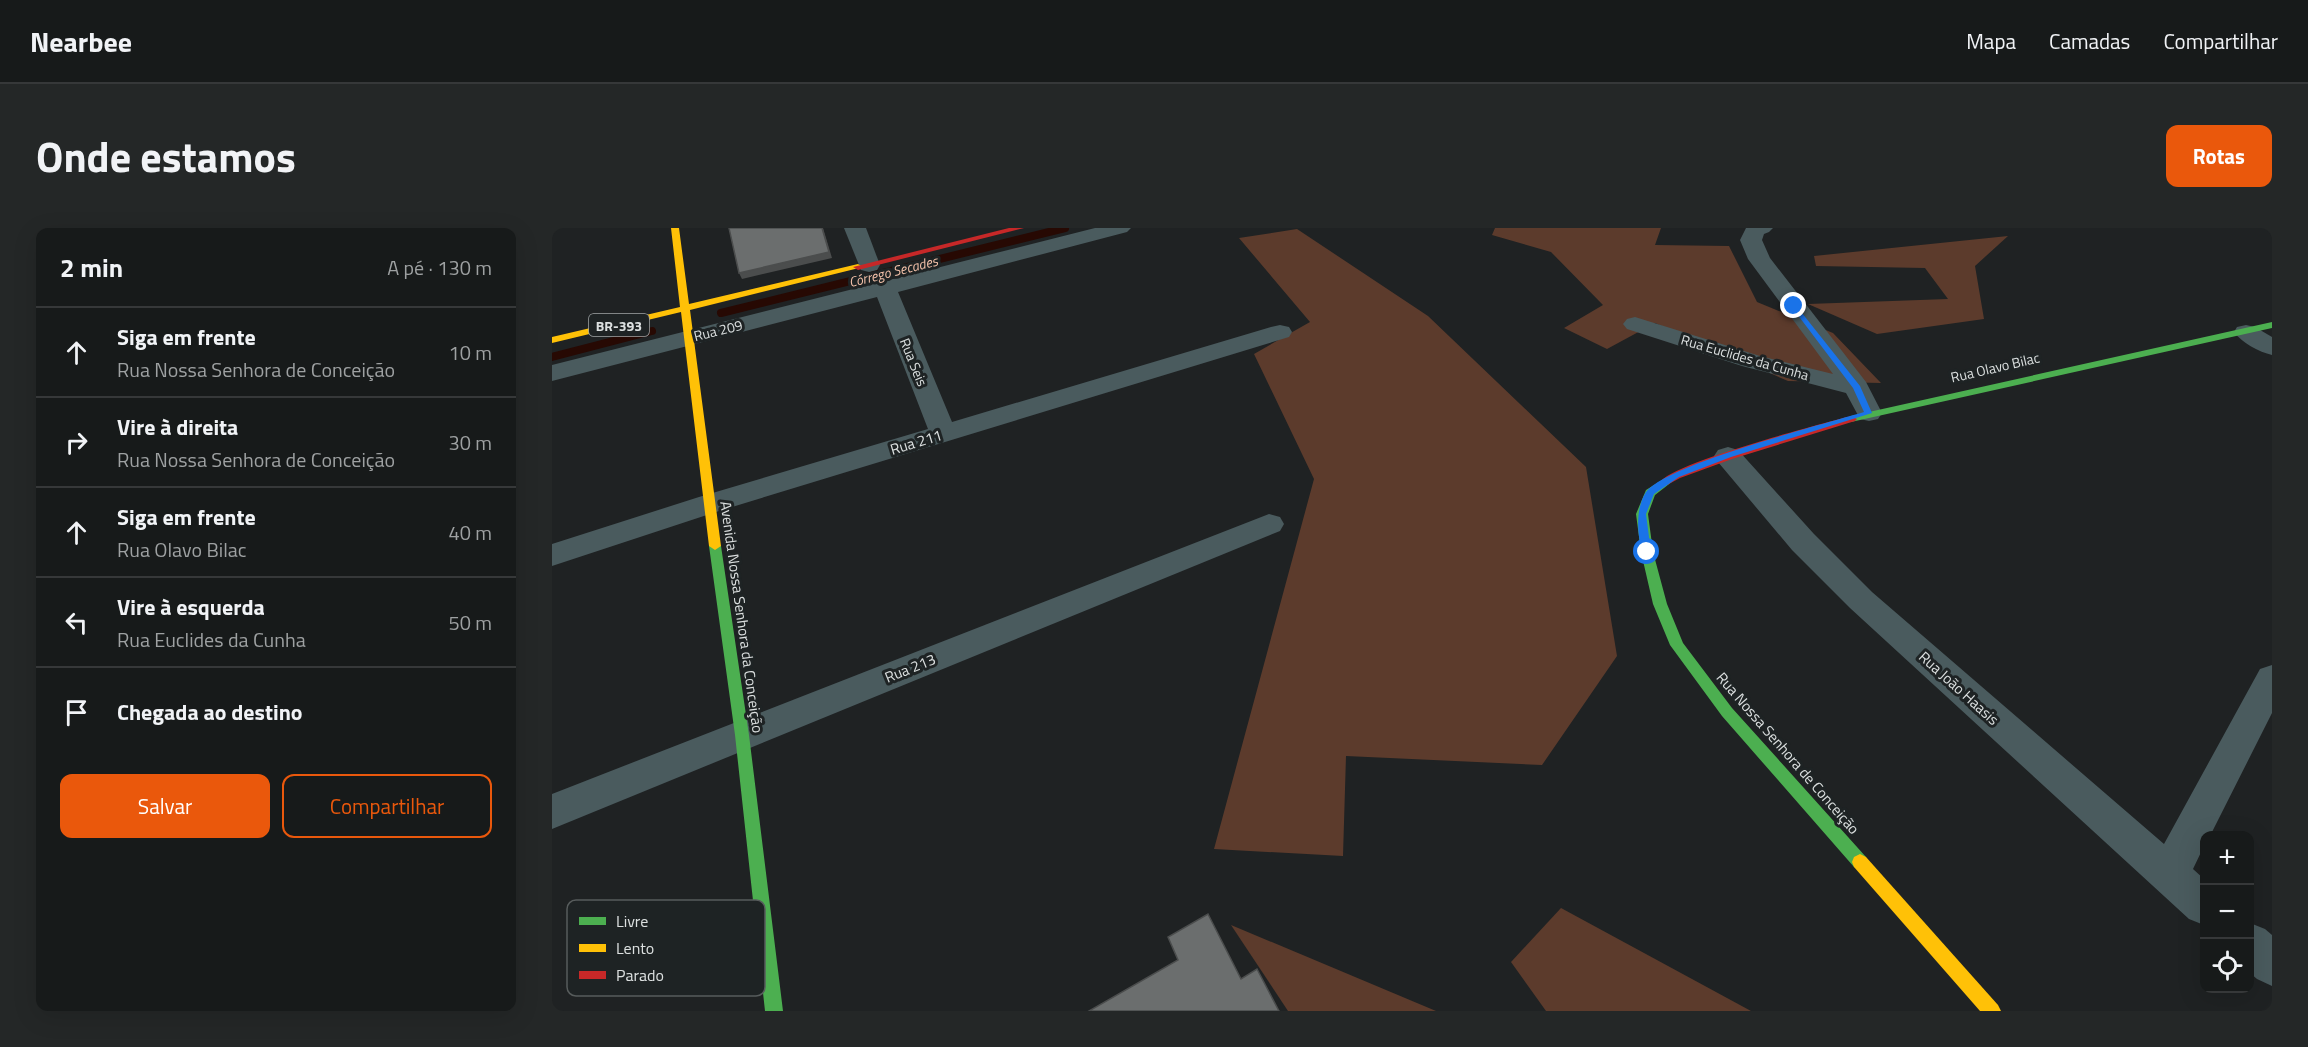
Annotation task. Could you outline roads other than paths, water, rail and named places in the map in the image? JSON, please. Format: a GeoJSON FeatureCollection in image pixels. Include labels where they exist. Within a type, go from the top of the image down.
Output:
{"type":"FeatureCollection","features":[{"type":"Feature","properties":{"kind":"street","name":"Avenida Nossa Senhora da Conceição"},"geometry":{"type":"LineString","coordinates":[[675,228],[709,504],[742,735],[761,900]]}},
{"type":"Feature","properties":{"kind":"street"},"geometry":{"type":"LineString","coordinates":[[855,228],[869,265]]}},
{"type":"Feature","properties":{"kind":"street","name":"BR-393"},"geometry":{"type":"LineString","coordinates":[[552,340],[688,322],[869,265],[1020,228]]}},
{"type":"Feature","properties":{"kind":"street","name":"Rua 209"},"geometry":{"type":"LineString","coordinates":[[552,373],[688,322],[885,289],[1120,228]]}},
{"type":"Feature","properties":{"kind":"street"},"geometry":{"type":"LineString","coordinates":[[1762,228],[1755,231],[1751,240],[1759,259],[1857,388],[1869,413]]}},
{"type":"Feature","properties":{"kind":"street","name":"Rua Seis"},"geometry":{"type":"LineString","coordinates":[[885,289],[944,434]]}},
{"type":"Feature","properties":{"kind":"street","name":"Rua Euclides da Cunha"},"geometry":{"type":"LineString","coordinates":[[1635,324],[1751,361],[1857,388]]}},
{"type":"Feature","properties":{"kind":"street","name":"Rua Olavo Bilac"},"geometry":{"type":"LineString","coordinates":[[1728,456],[1869,413],[2025,377],[2272,325]]}},
{"type":"Feature","properties":{"kind":"street","name":"Rua 211"},"geometry":{"type":"LineString","coordinates":[[552,555],[709,504],[1280,332]]}},
{"type":"Feature","properties":{"kind":"street"},"geometry":{"type":"LineString","coordinates":[[2246,332],[2272,348]]}},
{"type":"Feature","properties":{"kind":"street","name":"Rua João Haasis"},"geometry":{"type":"LineString","coordinates":[[1728,456],[1803,542],[1861,600],[2200,901]]}},
{"type":"Feature","properties":{"kind":"street","name":"Rua Nossa Senhora de Conceição"},"geometry":{"type":"LineString","coordinates":[[1728,456],[1676,475],[1650,493],[1642,514],[1647,552],[1660,604],[1677,645],[1727,711],[1992,1011]]}},
{"type":"Feature","properties":{"kind":"street","name":"Rua 213"},"geometry":{"type":"LineString","coordinates":[[552,812],[1269,524]]}},
{"type":"Feature","properties":{"kind":"street"},"geometry":{"type":"LineString","coordinates":[[2169,874],[2272,680]]}},
{"type":"Feature","properties":{"kind":"street","name":"Avenida Nossa Senhora da Conceição"},"geometry":{"type":"LineString","coordinates":[[765,933],[774,1011]]}},
{"type":"Feature","properties":{"kind":"street"},"geometry":{"type":"LineString","coordinates":[[2254,948],[2272,964]]}},
{"type":"Feature","properties":{"kind":"waterway","name":"Córrego Secades"},"geometry":{"type":"LineString","coordinates":[[721,313],[1065,228]]}},
{"type":"Feature","properties":{"kind":"waterway","name":"Córrego Secades"},"geometry":{"type":"LineString","coordinates":[[552,357],[652,331]]}}]}
